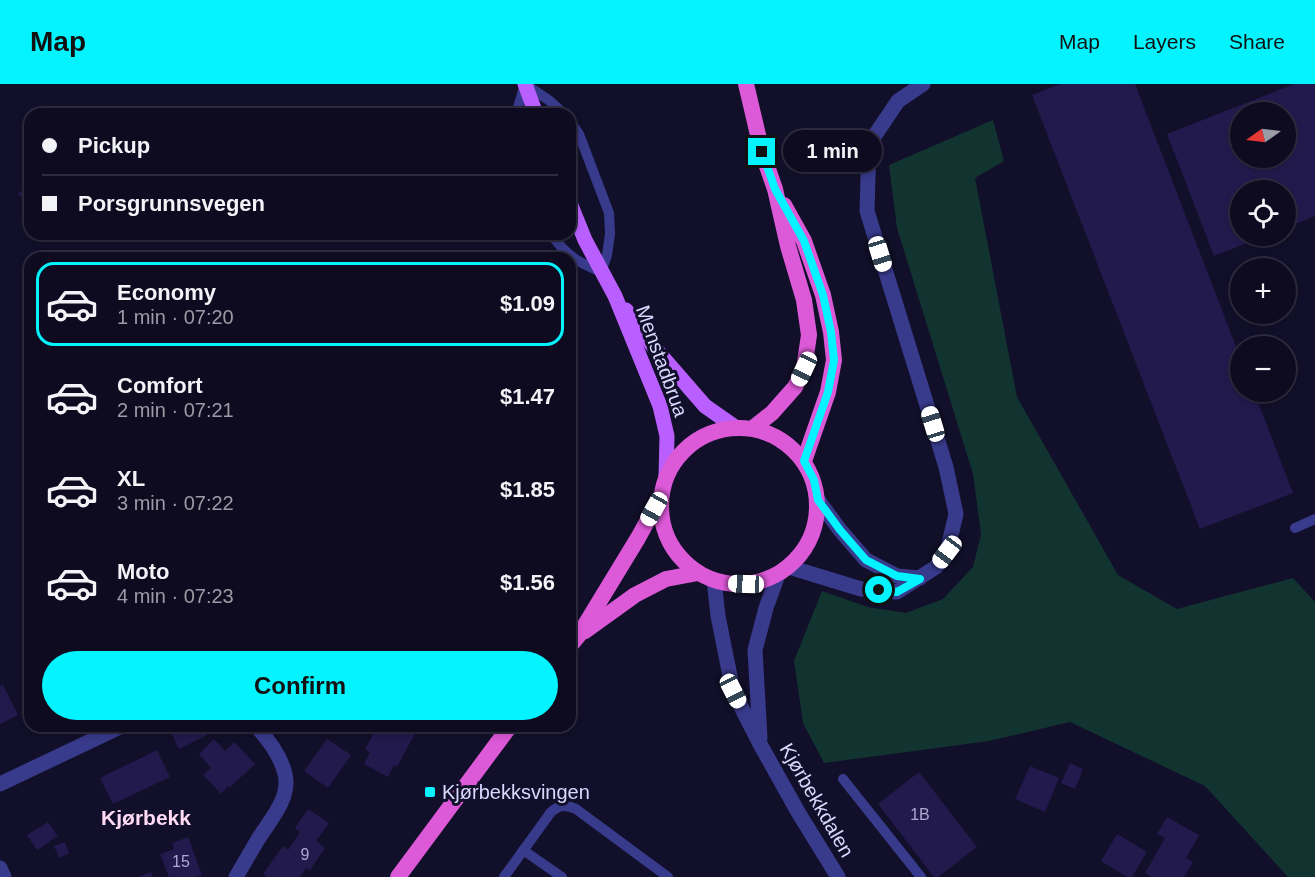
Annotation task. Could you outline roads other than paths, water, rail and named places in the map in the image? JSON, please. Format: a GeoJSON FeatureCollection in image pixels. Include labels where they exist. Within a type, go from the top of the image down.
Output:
{"type":"FeatureCollection","features":[{"type":"Feature","properties":{"kind":"highway"},"geometry":{"type":"LineString","coordinates":[[746,84],[762,152],[775,189],[788,246],[804,300],[809,335],[804,369],[795,387],[772,413],[753,428]]}},
{"type":"Feature","properties":{"kind":"highway"},"geometry":{"type":"LineString","coordinates":[[775,189],[804,241],[823,295],[834,360],[828,392],[804,461]]}},
{"type":"Feature","properties":{"kind":"highway"},"geometry":{"type":"LineString","coordinates":[[735,427],[753,428],[773,435],[790,446],[804,461],[814,480],[818,500],[817,519],[812,537],[802,554],[783,571],[762,581],[729,584],[698,573],[672,547],[661,513],[662,495],[666,477],[674,462],[686,448],[701,437],[717,430],[735,427]]}},
{"type":"Feature","properties":{"kind":"highway"},"geometry":{"type":"LineString","coordinates":[[576,638],[662,495]]}},
{"type":"Feature","properties":{"kind":"highway"},"geometry":{"type":"LineString","coordinates":[[576,639],[635,595],[666,579],[698,573]]}},
{"type":"Feature","properties":{"kind":"highway"},"geometry":{"type":"LineString","coordinates":[[398,877],[506,732]]}},
{"type":"Feature","properties":{"kind":"main road"},"geometry":{"type":"LineString","coordinates":[[525,84],[534,108]]}},
{"type":"Feature","properties":{"kind":"main road","name":"Menstadbrua"},"geometry":{"type":"LineString","coordinates":[[576,218],[585,240],[615,296],[652,345],[705,406],[735,427]]}},
{"type":"Feature","properties":{"kind":"main road","name":"Menstadbrua"},"geometry":{"type":"LineString","coordinates":[[615,296],[660,406],[666,436],[666,477]]}},
{"type":"Feature","properties":{"kind":"street"},"geometry":{"type":"LineString","coordinates":[[783,571],[861,589],[897,592],[936,567],[947,552],[956,514],[946,466],[867,211],[869,144],[898,101],[923,84]]}},
{"type":"Feature","properties":{"kind":"street"},"geometry":{"type":"LineString","coordinates":[[818,500],[866,560],[897,576],[920,579]]}},
{"type":"Feature","properties":{"kind":"street","name":"Kjørbekkdalen"},"geometry":{"type":"LineString","coordinates":[[760,744],[755,650],[766,608],[783,571]]}},
{"type":"Feature","properties":{"kind":"street","name":"Kjørbekkdalen"},"geometry":{"type":"LineString","coordinates":[[714,580],[718,616],[733,691],[798,812],[838,877]]}},
{"type":"Feature","properties":{"kind":"street"},"geometry":{"type":"LineString","coordinates":[[0,784],[109,732]]}},
{"type":"Feature","properties":{"kind":"street"},"geometry":{"type":"LineString","coordinates":[[236,877],[259,837],[270,823],[284,795],[286,784],[281,763],[261,732]]}},
{"type":"Feature","properties":{"kind":"street"},"geometry":{"type":"LineString","coordinates":[[0,868],[4,877]]}},
{"type":"Feature","properties":{"kind":"lane"},"geometry":{"type":"LineString","coordinates":[[518,108],[525,84],[558,108]]}},
{"type":"Feature","properties":{"kind":"lane"},"geometry":{"type":"LineString","coordinates":[[576,130],[609,213],[610,234],[607,255],[601,272],[576,260]]}},
{"type":"Feature","properties":{"kind":"lane"},"geometry":{"type":"LineString","coordinates":[[1295,528],[1315,519]]}},
{"type":"Feature","properties":{"kind":"lane"},"geometry":{"type":"LineString","coordinates":[[843,779],[921,877]]}},
{"type":"Feature","properties":{"kind":"lane"},"geometry":{"type":"LineString","coordinates":[[504,877],[551,812],[556,807],[568,805],[576,808],[668,877]]}},
{"type":"Feature","properties":{"kind":"lane"},"geometry":{"type":"LineString","coordinates":[[523,850],[562,877]]}},
{"type":"Feature","properties":{"kind":"place","name":"Kjørbekksvingen"},"geometry":{"type":"Point","coordinates":[430,792]}},
{"type":"Feature","properties":{"kind":"district","name":"Kjørbekk"},"geometry":{"type":"Point","coordinates":[146,818]}}]}
